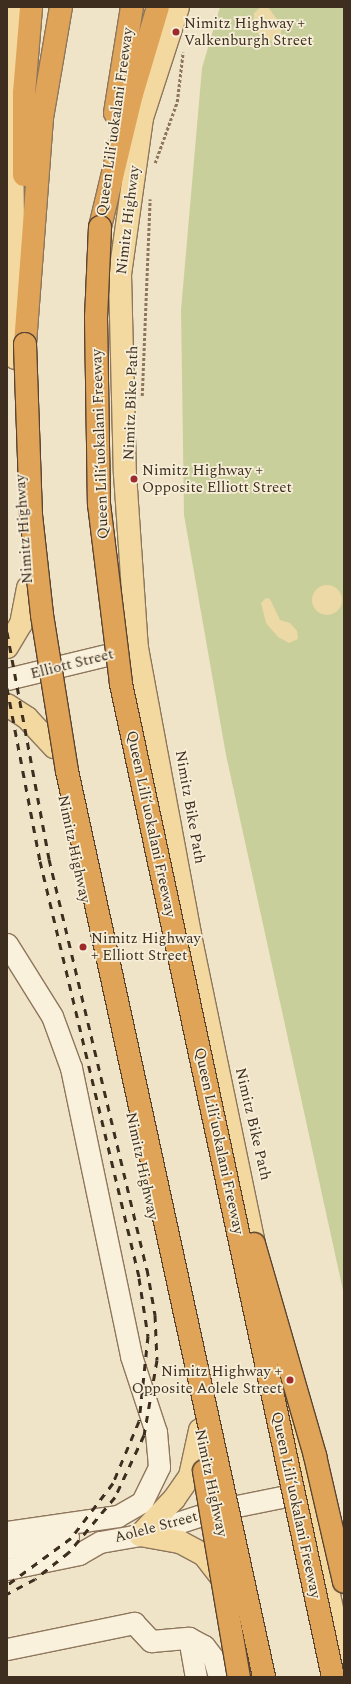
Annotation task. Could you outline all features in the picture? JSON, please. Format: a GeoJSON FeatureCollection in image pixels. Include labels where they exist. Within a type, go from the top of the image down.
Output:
{"type":"FeatureCollection","features":[{"type":"Feature","properties":{"kind":"highway"},"geometry":{"type":"LineString","coordinates":[[31,7],[24,93],[26,433],[42,615],[67,771],[264,1677]]}},
{"type":"Feature","properties":{"kind":"highway"},"geometry":{"type":"LineString","coordinates":[[25,344],[42,118],[61,7]]}},
{"type":"Feature","properties":{"kind":"highway","name":"Queen Liliʻuokalani Freeway"},"geometry":{"type":"LineString","coordinates":[[132,7],[100,227],[97,413],[100,504],[109,597],[140,777],[208,1087],[333,1677]]}},
{"type":"Feature","properties":{"kind":"highway"},"geometry":{"type":"LineString","coordinates":[[100,227],[132,94],[158,7]]}},
{"type":"Feature","properties":{"kind":"highway"},"geometry":{"type":"LineString","coordinates":[[124,1037],[239,1677]]}},
{"type":"Feature","properties":{"kind":"highway"},"geometry":{"type":"LineString","coordinates":[[208,1087],[303,1408],[344,1582]]}},
{"type":"Feature","properties":{"kind":"main road","name":"Nimitz Highway"},"geometry":{"type":"LineString","coordinates":[[10,7],[11,263],[17,433],[28,588],[54,747],[253,1677]]}},
{"type":"Feature","properties":{"kind":"main road","name":"Nimitz Highway"},"geometry":{"type":"LineString","coordinates":[[178,7],[142,118],[120,274],[125,474],[137,648],[190,935],[306,1492],[344,1666]]}},
{"type":"Feature","properties":{"kind":"main road"},"geometry":{"type":"LineString","coordinates":[[7,647],[21,624],[28,588]]}},
{"type":"Feature","properties":{"kind":"main road"},"geometry":{"type":"LineString","coordinates":[[7,705],[27,718],[54,747]]}},
{"type":"Feature","properties":{"kind":"main road"},"geometry":{"type":"LineString","coordinates":[[140,1535],[174,1499],[190,1476],[200,1430]]}},
{"type":"Feature","properties":{"kind":"main road"},"geometry":{"type":"LineString","coordinates":[[140,1535],[180,1542],[204,1556],[234,1592]]}},
{"type":"Feature","properties":{"kind":"street","name":"Elliott Street"},"geometry":{"type":"LineString","coordinates":[[7,679],[137,648]]}},
{"type":"Feature","properties":{"kind":"street"},"geometry":{"type":"LineString","coordinates":[[7,944],[52,1016],[70,1068],[131,1356],[156,1432],[159,1467],[142,1502],[118,1516],[7,1532]]}},
{"type":"Feature","properties":{"kind":"street","name":"Aolele Street"},"geometry":{"type":"LineString","coordinates":[[7,1569],[79,1554],[100,1542],[140,1535],[217,1510],[306,1492]]}},
{"type":"Feature","properties":{"kind":"street","name":"Aolele Street"},"geometry":{"type":"LineString","coordinates":[[7,1548],[75,1536],[100,1542]]}},
{"type":"Feature","properties":{"kind":"street"},"geometry":{"type":"LineString","coordinates":[[7,1650],[134,1623],[151,1642],[189,1638],[204,1646],[214,1659],[219,1677]]}},
{"type":"Feature","properties":{"kind":"street"},"geometry":{"type":"LineString","coordinates":[[189,1638],[196,1677]]}},
{"type":"Feature","properties":{"kind":"path"},"geometry":{"type":"LineString","coordinates":[[153,169],[177,102],[184,43]]}},
{"type":"Feature","properties":{"kind":"path","name":"Nimitz Bike Path"},"geometry":{"type":"LineString","coordinates":[[142,405],[150,192]]}},
{"type":"Feature","properties":{"kind":"green space"},"geometry":{"type":"Polygon","coordinates":[[[220,7],[344,7],[344,1295],[226,755],[184,515],[181,310],[202,68],[220,7]]]}},
{"type":"Feature","properties":{"kind":"sand"},"geometry":{"type":"Polygon","coordinates":[[[261,7],[268,7],[281,25],[281,33],[273,41],[262,38],[253,28],[254,13],[261,7]]]}},
{"type":"Feature","properties":{"kind":"sand"},"geometry":{"type":"Polygon","coordinates":[[[327,585],[338,589],[342,600],[338,611],[327,615],[316,611],[312,600],[316,589],[327,585]]]}},
{"type":"Feature","properties":{"kind":"sand"},"geometry":{"type":"Polygon","coordinates":[[[266,598],[270,599],[280,620],[290,623],[297,631],[298,639],[289,643],[278,637],[266,623],[261,603],[266,598]]]}},
{"type":"Feature","properties":{"kind":"railway"},"geometry":{"type":"LineString","coordinates":[[7,632],[49,859],[147,1269],[155,1315],[157,1360],[144,1435],[115,1497],[69,1552],[35,1579],[7,1594]]}},
{"type":"Feature","properties":{"kind":"railway"},"geometry":{"type":"LineString","coordinates":[[7,688],[40,861],[139,1278],[148,1336],[139,1421],[113,1483],[71,1538],[7,1585]]}},
{"type":"Feature","properties":{"kind":"place","name":"Nimitz Highway + Valkenburgh Street"},"geometry":{"type":"Point","coordinates":[176,32]}},
{"type":"Feature","properties":{"kind":"place","name":"Nimitz Highway + Opposite Elliott Street"},"geometry":{"type":"Point","coordinates":[134,479]}},
{"type":"Feature","properties":{"kind":"place","name":"Nimitz Highway + Elliott Street"},"geometry":{"type":"Point","coordinates":[83,947]}},
{"type":"Feature","properties":{"kind":"place","name":"Nimitz Highway + Opposite Aolele Street"},"geometry":{"type":"Point","coordinates":[290,1380]}}]}
